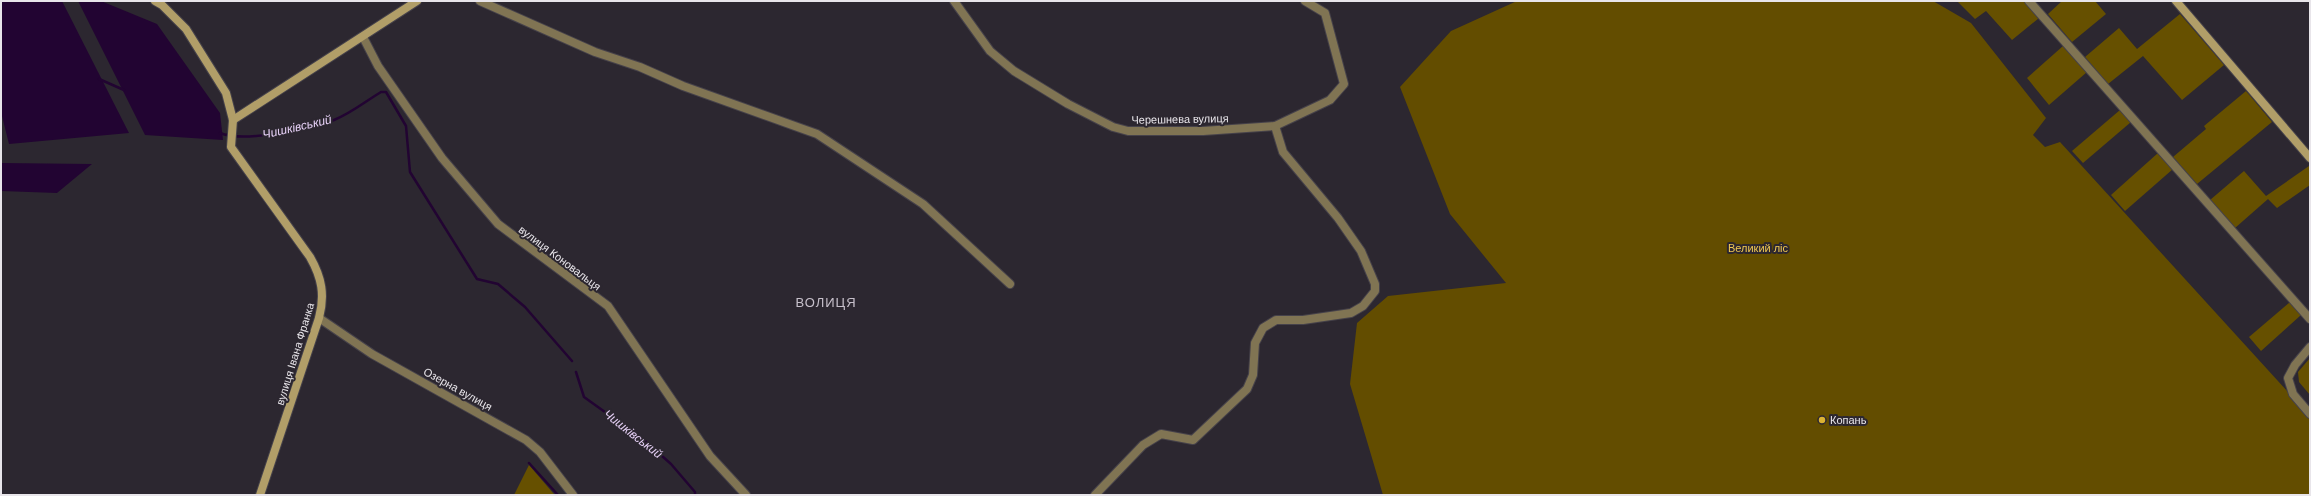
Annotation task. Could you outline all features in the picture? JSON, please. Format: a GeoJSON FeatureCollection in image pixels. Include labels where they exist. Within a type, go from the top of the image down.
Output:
{"type":"FeatureCollection","features":[{"type":"Feature","properties":{"kind":"street"},"geometry":{"type":"LineString","coordinates":[[155,1],[162,5],[186,29],[226,93],[233,123],[417,1]]}},
{"type":"Feature","properties":{"kind":"street"},"geometry":{"type":"LineString","coordinates":[[480,1],[595,52],[640,66],[683,86],[817,134],[923,204],[1010,284]]}},
{"type":"Feature","properties":{"kind":"street","name":"Черешнева вулиця"},"geometry":{"type":"LineString","coordinates":[[954,1],[990,51],[1014,71],[1068,104],[1113,127],[1142,132],[1275,126],[1330,100],[1344,84],[1325,13],[1305,1]]}},
{"type":"Feature","properties":{"kind":"street"},"geometry":{"type":"LineString","coordinates":[[2029,1],[2310,319]]}},
{"type":"Feature","properties":{"kind":"street"},"geometry":{"type":"LineString","coordinates":[[2176,1],[2310,158]]}},
{"type":"Feature","properties":{"kind":"street","name":"вулиця Коновальця"},"geometry":{"type":"LineString","coordinates":[[364,37],[378,66],[442,158],[498,224],[608,306],[710,456],[746,495]]}},
{"type":"Feature","properties":{"kind":"street","name":"вулиця Івана Франка"},"geometry":{"type":"LineString","coordinates":[[233,123],[231,144],[317,270],[323,292],[319,318],[260,495]]}},
{"type":"Feature","properties":{"kind":"street"},"geometry":{"type":"LineString","coordinates":[[1095,495],[1143,446],[1161,434],[1192,440],[1246,389],[1253,375],[1255,343],[1263,328],[1276,320],[1303,320],[1351,313],[1363,306],[1375,292],[1375,284],[1361,251],[1338,218],[1283,152],[1275,126]]}},
{"type":"Feature","properties":{"kind":"street","name":"Озерна вулиця"},"geometry":{"type":"LineString","coordinates":[[319,318],[372,354],[526,440],[540,452],[574,495]]}},
{"type":"Feature","properties":{"kind":"street"},"geometry":{"type":"LineString","coordinates":[[2310,347],[2295,365],[2288,378],[2293,394],[2310,414]]}},
{"type":"Feature","properties":{"kind":"shaded area"},"geometry":{"type":"Polygon","coordinates":[[[1,1],[62,1],[129,133],[9,144],[1,112],[1,1]]]}},
{"type":"Feature","properties":{"kind":"shaded area"},"geometry":{"type":"Polygon","coordinates":[[[78,1],[101,1],[157,24],[220,113],[223,140],[145,135],[78,1]]]}},
{"type":"Feature","properties":{"kind":"shaded area"},"geometry":{"type":"Polygon","coordinates":[[[1957,1],[2024,1],[2039,18],[2012,40],[1986,11],[1975,19],[1957,1]]]}},
{"type":"Feature","properties":{"kind":"shaded area"},"geometry":{"type":"Polygon","coordinates":[[[2062,1],[2095,1],[2106,14],[2072,42],[2048,14],[2062,1]]]}},
{"type":"Feature","properties":{"kind":"shaded area"},"geometry":{"type":"Polygon","coordinates":[[[2180,14],[2224,65],[2182,100],[2143,56],[2108,84],[2085,57],[2119,28],[2137,49],[2180,14]]]}},
{"type":"Feature","properties":{"kind":"shaded area"},"geometry":{"type":"Polygon","coordinates":[[[2063,46],[2087,72],[2049,105],[2027,78],[2063,46]]]}},
{"type":"Feature","properties":{"kind":"shaded area"},"geometry":{"type":"Polygon","coordinates":[[[2246,91],[2272,122],[2197,184],[2173,157],[2206,129],[2204,126],[2246,91]]]}},
{"type":"Feature","properties":{"kind":"shaded area"},"geometry":{"type":"Polygon","coordinates":[[[2120,110],[2131,122],[2083,163],[2072,151],[2120,110]]]}},
{"type":"Feature","properties":{"kind":"shaded area"},"geometry":{"type":"Polygon","coordinates":[[[2158,153],[2173,169],[2125,211],[2111,195],[2158,153]]]}},
{"type":"Feature","properties":{"kind":"shaded area"},"geometry":{"type":"Polygon","coordinates":[[[1,163],[92,164],[57,193],[1,191],[1,163]]]}},
{"type":"Feature","properties":{"kind":"shaded area"},"geometry":{"type":"Polygon","coordinates":[[[2309,166],[2310,185],[2277,208],[2268,199],[2235,228],[2210,200],[2244,171],[2266,196],[2309,166]]]}},
{"type":"Feature","properties":{"kind":"shaded area"},"geometry":{"type":"Polygon","coordinates":[[[2290,302],[2301,315],[2261,351],[2249,337],[2290,302]]]}},
{"type":"Feature","properties":{"kind":"shaded area"},"geometry":{"type":"Polygon","coordinates":[[[2310,358],[2310,395],[2299,382],[2298,372],[2310,358]]]}},
{"type":"Feature","properties":{"kind":"shaded area"},"geometry":{"type":"Polygon","coordinates":[[[529,465],[553,493],[555,495],[514,495],[529,465]]]}},
{"type":"Feature","properties":{"kind":"green space","name":"Великий ліс"},"geometry":{"type":"Polygon","coordinates":[[[1517,1],[1933,1],[1971,23],[2046,118],[2033,135],[2045,147],[2060,142],[2310,416],[2310,495],[1383,495],[1350,384],[1357,323],[1388,296],[1506,283],[1450,214],[1400,87],[1451,31],[1517,1]]]}},
{"type":"Feature","properties":{"kind":"waterway","name":"Чишківський"},"geometry":{"type":"LineString","coordinates":[[99,79],[124,90]]}},
{"type":"Feature","properties":{"kind":"waterway","name":"Чишківський"},"geometry":{"type":"LineString","coordinates":[[220,133],[230,136],[260,136],[293,131],[323,124],[352,111],[381,92],[386,92],[406,126],[410,172],[477,279],[498,284],[525,307],[572,361]]}},
{"type":"Feature","properties":{"kind":"waterway","name":"Чишківський"},"geometry":{"type":"LineString","coordinates":[[576,372],[584,397],[644,440],[671,464],[695,492],[695,495]]}},
{"type":"Feature","properties":{"kind":"waterway"},"geometry":{"type":"LineString","coordinates":[[529,463],[558,495]]}},
{"type":"Feature","properties":{"kind":"place","name":"Копань"},"geometry":{"type":"Point","coordinates":[1822,420]}},
{"type":"Feature","properties":{"kind":"district","name":"ВОЛИЦЯ"},"geometry":{"type":"Point","coordinates":[826,302]}}]}
